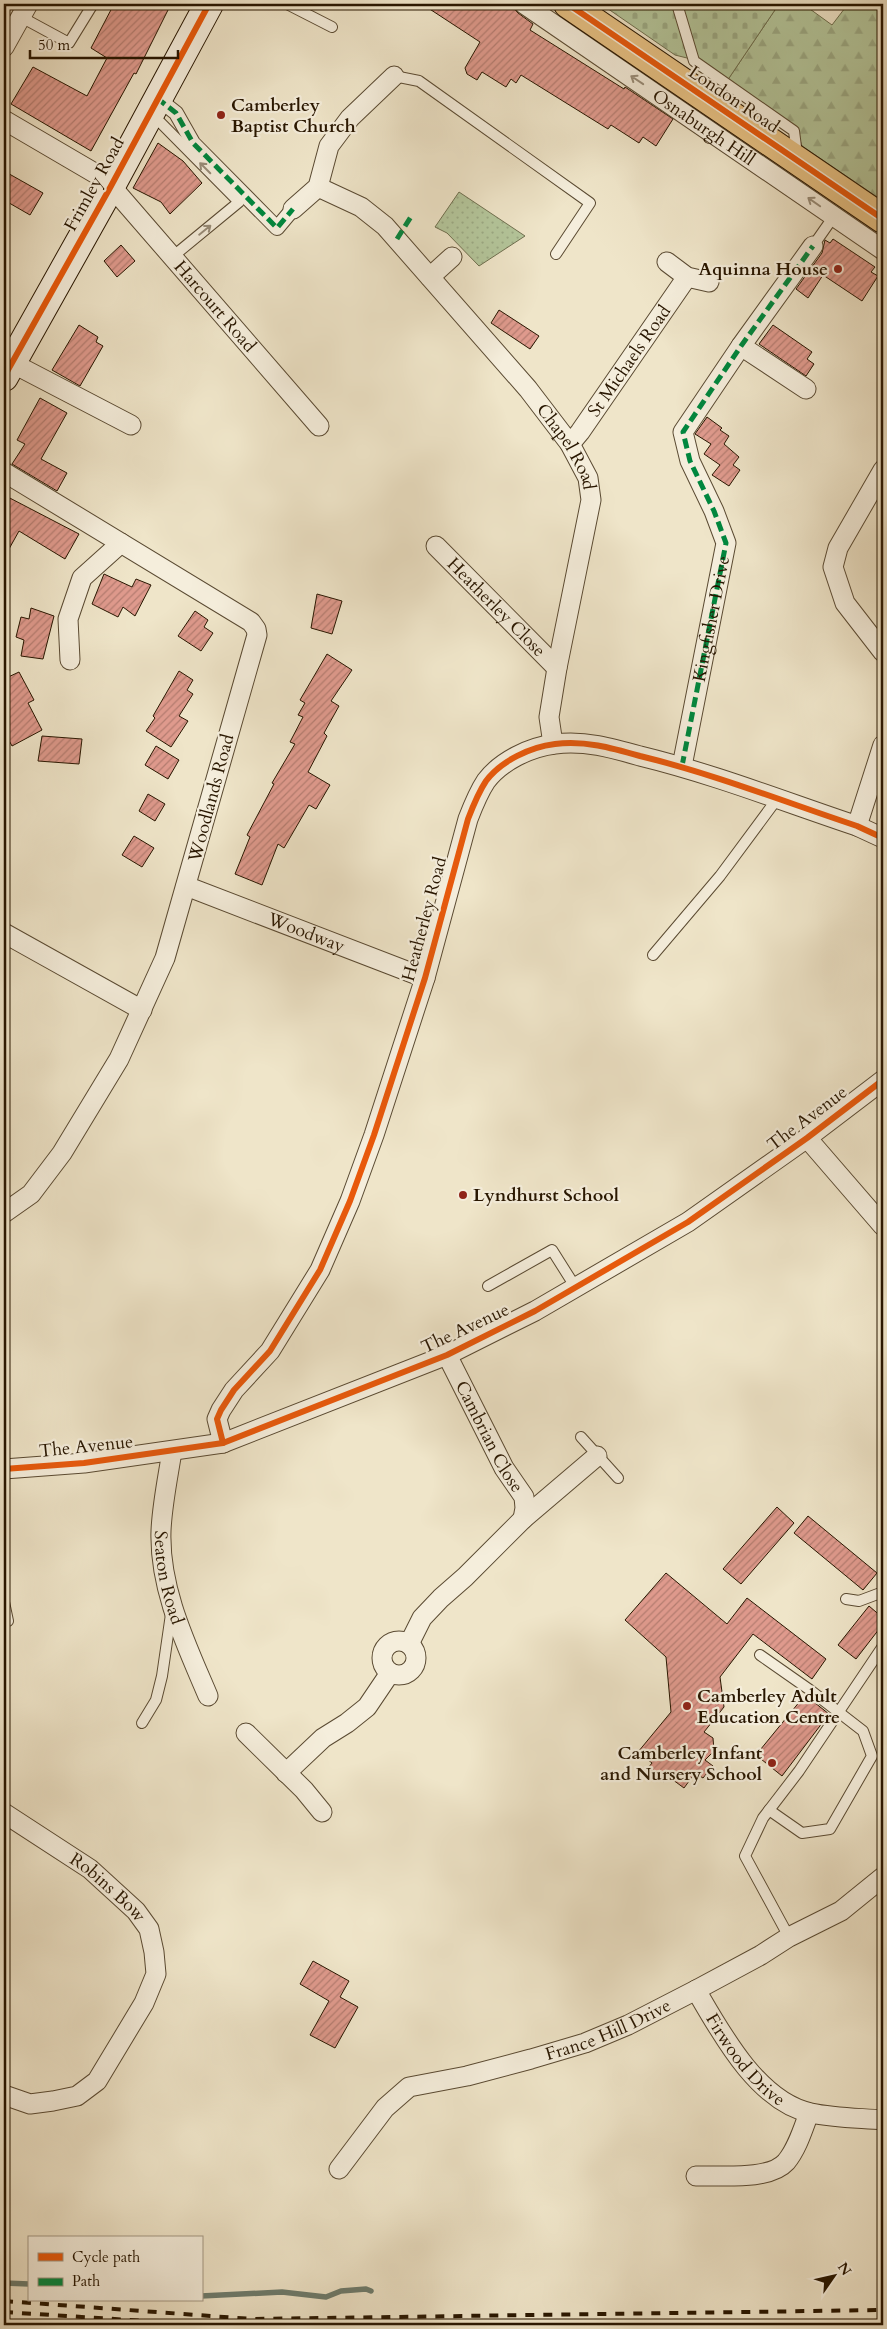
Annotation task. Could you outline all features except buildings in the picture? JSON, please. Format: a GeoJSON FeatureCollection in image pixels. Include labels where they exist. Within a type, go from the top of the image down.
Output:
{"type":"FeatureCollection","features":[{"type":"Feature","properties":{"kind":"main road","name":"Frimley Road"},"geometry":{"type":"LineString","coordinates":[[8,370],[209,4]]}},
{"type":"Feature","properties":{"kind":"main road","name":"London Road"},"geometry":{"type":"LineString","coordinates":[[568,4],[883,218]]}},
{"type":"Feature","properties":{"kind":"street","name":"Osnaburgh Hill"},"geometry":{"type":"LineString","coordinates":[[524,4],[723,138],[883,250]]}},
{"type":"Feature","properties":{"kind":"street"},"geometry":{"type":"LineString","coordinates":[[4,47],[25,10]]}},
{"type":"Feature","properties":{"kind":"street"},"geometry":{"type":"LineString","coordinates":[[153,105],[176,113],[193,143],[277,228],[293,209],[318,187],[329,146],[350,118],[394,76]]}},
{"type":"Feature","properties":{"kind":"street","name":"Harcourt Road"},"geometry":{"type":"LineString","coordinates":[[5,123],[98,175],[110,186],[140,218],[172,258],[319,426]]}},
{"type":"Feature","properties":{"kind":"street","name":"Chapel Road"},"geometry":{"type":"LineString","coordinates":[[318,187],[361,206],[372,214],[528,389],[570,444],[588,478],[592,500],[557,668],[549,717],[553,744]]}},
{"type":"Feature","properties":{"kind":"street","name":"Kingfisher Drive"},"geometry":{"type":"LineString","coordinates":[[682,766],[726,543],[717,517],[690,461],[683,432],[741,346],[813,246]]}},
{"type":"Feature","properties":{"kind":"street"},"geometry":{"type":"LineString","coordinates":[[430,277],[452,257]]}},
{"type":"Feature","properties":{"kind":"street"},"geometry":{"type":"LineString","coordinates":[[668,262],[687,277],[709,282]]}},
{"type":"Feature","properties":{"kind":"street","name":"St Michaels Road"},"geometry":{"type":"LineString","coordinates":[[570,444],[687,277]]}},
{"type":"Feature","properties":{"kind":"street"},"geometry":{"type":"LineString","coordinates":[[741,346],[806,389]]}},
{"type":"Feature","properties":{"kind":"street"},"geometry":{"type":"LineString","coordinates":[[8,370],[131,426]]}},
{"type":"Feature","properties":{"kind":"street"},"geometry":{"type":"LineString","coordinates":[[883,470],[838,548],[833,566],[845,603],[883,652]]}},
{"type":"Feature","properties":{"kind":"street","name":"Woodlands Road"},"geometry":{"type":"LineString","coordinates":[[4,472],[251,622],[256,629],[256,635],[166,958],[118,1058],[62,1153],[31,1194],[4,1214]]}},
{"type":"Feature","properties":{"kind":"street"},"geometry":{"type":"LineString","coordinates":[[70,660],[68,619],[82,578],[121,543]]}},
{"type":"Feature","properties":{"kind":"street","name":"Heatherley Close"},"geometry":{"type":"LineString","coordinates":[[436,546],[557,668]]}},
{"type":"Feature","properties":{"kind":"street","name":"Heatherley Road"},"geometry":{"type":"LineString","coordinates":[[223,1443],[217,1420],[221,1410],[234,1390],[270,1350],[320,1270],[350,1201],[425,978],[460,845],[478,794],[487,780],[508,762],[530,751],[553,744],[572,742],[596,744],[682,766],[857,826],[883,838]]}},
{"type":"Feature","properties":{"kind":"street"},"geometry":{"type":"LineString","coordinates":[[857,826],[883,745]]}},
{"type":"Feature","properties":{"kind":"street","name":"Woodway"},"geometry":{"type":"LineString","coordinates":[[186,886],[425,978]]}},
{"type":"Feature","properties":{"kind":"street"},"geometry":{"type":"LineString","coordinates":[[4,933],[142,1010]]}},
{"type":"Feature","properties":{"kind":"street","name":"The Avenue"},"geometry":{"type":"LineString","coordinates":[[4,1468],[84,1463],[223,1443],[447,1355],[576,1288],[688,1222],[807,1138],[883,1080]]}},
{"type":"Feature","properties":{"kind":"street"},"geometry":{"type":"LineString","coordinates":[[807,1138],[883,1226]]}},
{"type":"Feature","properties":{"kind":"street","name":"Cambrian Close"},"geometry":{"type":"LineString","coordinates":[[447,1355],[504,1468],[524,1497],[523,1519]]}},
{"type":"Feature","properties":{"kind":"street","name":"Seaton Road"},"geometry":{"type":"LineString","coordinates":[[172,1451],[161,1532],[166,1582],[173,1606],[208,1696]]}},
{"type":"Feature","properties":{"kind":"street","name":"Cambrian Close"},"geometry":{"type":"LineString","coordinates":[[286,1772],[323,1738],[347,1723],[366,1707],[390,1673],[381,1658],[386,1646],[397,1641],[409,1644],[422,1618],[428,1612],[523,1519],[597,1456]]}},
{"type":"Feature","properties":{"kind":"street"},"geometry":{"type":"LineString","coordinates":[[246,1734],[304,1790],[322,1812]]}},
{"type":"Feature","properties":{"kind":"street","name":"Robins Bow"},"geometry":{"type":"LineString","coordinates":[[4,1813],[68,1853],[119,1893],[136,1911],[149,1929],[156,1974],[144,2003],[97,2081],[77,2096],[53,2102],[30,2104],[4,2095]]}},
{"type":"Feature","properties":{"kind":"street","name":"France Hill Drive"},"geometry":{"type":"LineString","coordinates":[[339,2169],[385,2108],[409,2087],[467,2076],[585,2042],[628,2025],[761,1955],[788,1937],[841,1910],[883,1877]]}},
{"type":"Feature","properties":{"kind":"street","name":"Firwood Drive"},"geometry":{"type":"LineString","coordinates":[[696,1990],[742,2062],[768,2091],[788,2104],[809,2113],[883,2120]]}},
{"type":"Feature","properties":{"kind":"street","name":"Firwood Drive"},"geometry":{"type":"LineString","coordinates":[[696,2176],[770,2173],[779,2168],[794,2149],[809,2113]]}},
{"type":"Feature","properties":{"kind":"lane"},"geometry":{"type":"LineString","coordinates":[[25,10],[69,43],[93,4]]}},
{"type":"Feature","properties":{"kind":"lane"},"geometry":{"type":"LineString","coordinates":[[287,4],[332,27]]}},
{"type":"Feature","properties":{"kind":"lane"},"geometry":{"type":"LineString","coordinates":[[677,4],[694,61],[794,131],[798,160]]}},
{"type":"Feature","properties":{"kind":"lane"},"geometry":{"type":"LineString","coordinates":[[394,76],[419,81],[590,203],[556,254]]}},
{"type":"Feature","properties":{"kind":"lane"},"geometry":{"type":"LineString","coordinates":[[153,105],[239,202],[172,258]]}},
{"type":"Feature","properties":{"kind":"lane","name":"Kingfisher Drive"},"geometry":{"type":"LineString","coordinates":[[813,246],[834,216]]}},
{"type":"Feature","properties":{"kind":"lane"},"geometry":{"type":"LineString","coordinates":[[653,955],[720,876],[777,799]]}},
{"type":"Feature","properties":{"kind":"lane"},"geometry":{"type":"LineString","coordinates":[[488,1286],[552,1250],[576,1288]]}},
{"type":"Feature","properties":{"kind":"lane"},"geometry":{"type":"LineString","coordinates":[[581,1437],[618,1478]]}},
{"type":"Feature","properties":{"kind":"lane"},"geometry":{"type":"LineString","coordinates":[[846,1599],[859,1601],[883,1592]]}},
{"type":"Feature","properties":{"kind":"lane"},"geometry":{"type":"LineString","coordinates":[[4,1602],[8,1621]]}},
{"type":"Feature","properties":{"kind":"lane"},"geometry":{"type":"LineString","coordinates":[[142,1723],[156,1700],[162,1676],[173,1606]]}},
{"type":"Feature","properties":{"kind":"lane"},"geometry":{"type":"LineString","coordinates":[[788,1937],[745,1856],[763,1818],[799,1771],[883,1646]]}},
{"type":"Feature","properties":{"kind":"lane"},"geometry":{"type":"LineString","coordinates":[[760,1655],[863,1731],[872,1756],[830,1829],[802,1833],[770,1810]]}},
{"type":"Feature","properties":{"kind":"green space"},"geometry":{"type":"Polygon","coordinates":[[[601,4],[779,4],[727,81],[699,61],[675,55],[601,4]]]}},
{"type":"Feature","properties":{"kind":"green space"},"geometry":{"type":"Polygon","coordinates":[[[779,4],[803,4],[832,25],[848,4],[883,4],[883,201],[802,146],[796,128],[727,81],[779,4]]]}},
{"type":"Feature","properties":{"kind":"green space"},"geometry":{"type":"Polygon","coordinates":[[[459,192],[525,236],[479,266],[447,233],[435,227],[459,192]]]}},
{"type":"Feature","properties":{"kind":"waterway"},"geometry":{"type":"LineString","coordinates":[[4,2283],[28,2284]]}},
{"type":"Feature","properties":{"kind":"waterway"},"geometry":{"type":"LineString","coordinates":[[202,2296],[282,2292],[326,2297],[341,2291],[366,2289],[371,2291]]}},
{"type":"Feature","properties":{"kind":"railway"},"geometry":{"type":"LineString","coordinates":[[4,2301],[252,2319],[883,2310]]}},
{"type":"Feature","properties":{"kind":"railway"},"geometry":{"type":"LineString","coordinates":[[4,2312],[208,2325]]}},
{"type":"Feature","properties":{"kind":"railway"},"geometry":{"type":"LineString","coordinates":[[594,2325],[883,2321]]}},
{"type":"Feature","properties":{"kind":"marked path"},"geometry":{"type":"LineString","coordinates":[[157,98],[176,113],[193,143],[277,228],[293,209]]}},
{"type":"Feature","properties":{"kind":"marked path"},"geometry":{"type":"LineString","coordinates":[[397,239],[412,215]]}},
{"type":"Feature","properties":{"kind":"marked path"},"geometry":{"type":"LineString","coordinates":[[682,766],[726,543],[714,511],[690,461],[683,432],[741,346],[813,246]]}},
{"type":"Feature","properties":{"kind":"cycle path"},"geometry":{"type":"LineString","coordinates":[[4,377],[111,186],[209,4]]}},
{"type":"Feature","properties":{"kind":"cycle path"},"geometry":{"type":"LineString","coordinates":[[568,4],[883,219]]}},
{"type":"Feature","properties":{"kind":"cycle path"},"geometry":{"type":"LineString","coordinates":[[223,1443],[217,1419],[221,1410],[234,1390],[270,1351],[320,1270],[350,1201],[374,1135],[425,978],[468,819],[481,790],[492,774],[508,761],[536,748],[566,743],[598,746],[668,763],[722,780],[857,826],[883,838]]}},
{"type":"Feature","properties":{"kind":"cycle path"},"geometry":{"type":"LineString","coordinates":[[4,1469],[84,1463],[223,1443],[447,1355],[535,1311],[688,1222],[807,1138],[883,1080]]}},
{"type":"Feature","properties":{"kind":"place","name":"Camberley Baptist Church"},"geometry":{"type":"Point","coordinates":[221,115]}},
{"type":"Feature","properties":{"kind":"place","name":"Aquinna House"},"geometry":{"type":"Point","coordinates":[838,269]}},
{"type":"Feature","properties":{"kind":"place","name":"Lyndhurst School"},"geometry":{"type":"Point","coordinates":[463,1195]}},
{"type":"Feature","properties":{"kind":"place","name":"Camberley Adult Education Centre"},"geometry":{"type":"Point","coordinates":[687,1706]}},
{"type":"Feature","properties":{"kind":"place","name":"Camberley Infant and Nursery School"},"geometry":{"type":"Point","coordinates":[772,1763]}}]}
